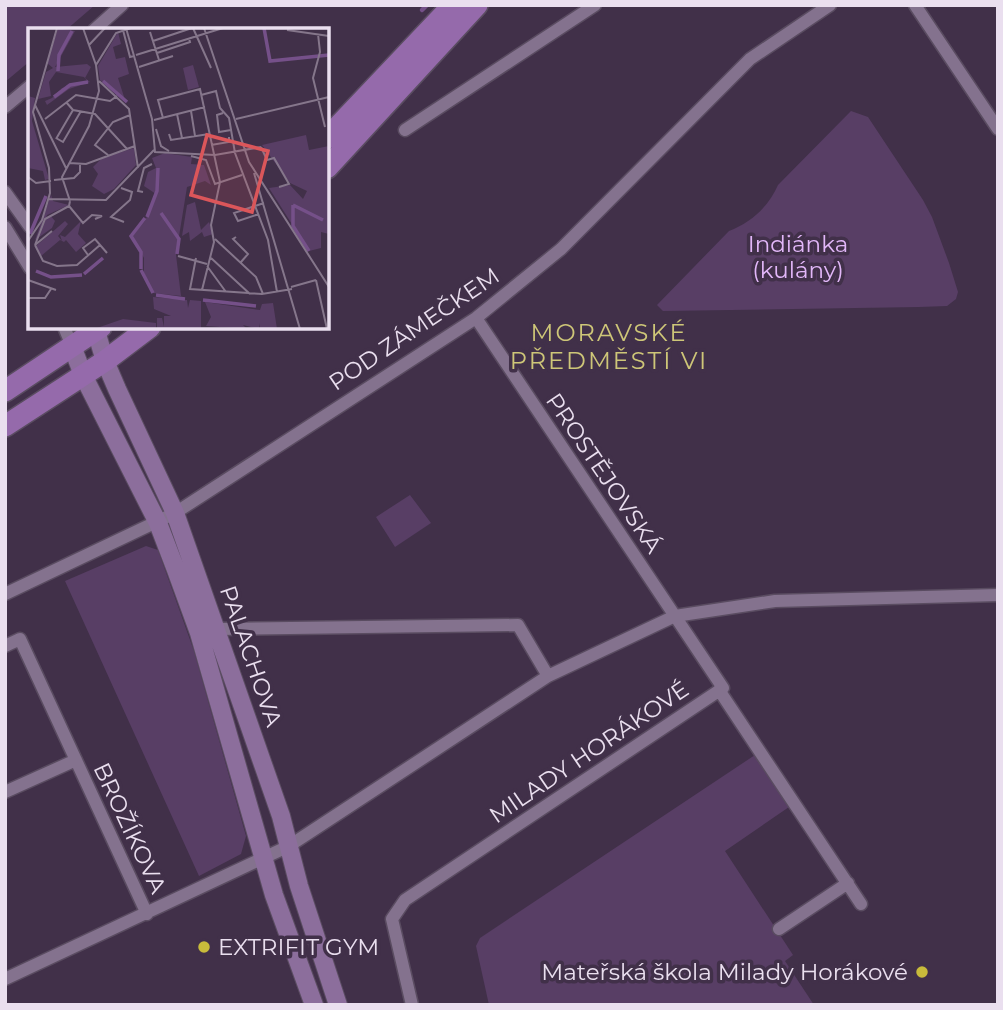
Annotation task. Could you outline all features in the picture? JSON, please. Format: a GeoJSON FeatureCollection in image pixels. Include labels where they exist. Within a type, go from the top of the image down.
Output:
{"type":"FeatureCollection","features":[{"type":"Feature","properties":{"kind":"main road"},"geometry":{"type":"LineString","coordinates":[[329,136],[453,5]]}},
{"type":"Feature","properties":{"kind":"main road"},"geometry":{"type":"LineString","coordinates":[[329,166],[477,5]]}},
{"type":"Feature","properties":{"kind":"main road"},"geometry":{"type":"LineString","coordinates":[[5,391],[68,337],[97,329]]}},
{"type":"Feature","properties":{"kind":"main road"},"geometry":{"type":"LineString","coordinates":[[5,426],[147,329]]}},
{"type":"Feature","properties":{"kind":"street"},"geometry":{"type":"LineString","coordinates":[[96,28],[122,5]]}},
{"type":"Feature","properties":{"kind":"street"},"geometry":{"type":"LineString","coordinates":[[405,130],[595,5]]}},
{"type":"Feature","properties":{"kind":"street","name":"POD ZÁMEČKEM"},"geometry":{"type":"LineString","coordinates":[[5,594],[158,523],[475,318],[561,249],[750,60],[830,5]]}},
{"type":"Feature","properties":{"kind":"street"},"geometry":{"type":"LineString","coordinates":[[915,5],[998,130]]}},
{"type":"Feature","properties":{"kind":"street"},"geometry":{"type":"LineString","coordinates":[[5,107],[28,88]]}},
{"type":"Feature","properties":{"kind":"street"},"geometry":{"type":"LineString","coordinates":[[5,192],[28,224]]}},
{"type":"Feature","properties":{"kind":"street"},"geometry":{"type":"LineString","coordinates":[[5,227],[28,265]]}},
{"type":"Feature","properties":{"kind":"street","name":"PROSTĚJOVSKÁ"},"geometry":{"type":"LineString","coordinates":[[475,318],[675,616]]}},
{"type":"Feature","properties":{"kind":"street","name":"PALACHOVA"},"geometry":{"type":"LineString","coordinates":[[97,329],[104,361],[175,513],[281,816],[299,886],[338,1005]]}},
{"type":"Feature","properties":{"kind":"street","name":"PALACHOVA"},"geometry":{"type":"LineString","coordinates":[[68,337],[83,375],[158,523],[198,633],[274,895],[314,1005]]}},
{"type":"Feature","properties":{"kind":"street"},"geometry":{"type":"LineString","coordinates":[[265,859],[289,846],[548,676],[675,616],[775,601],[998,595]]}},
{"type":"Feature","properties":{"kind":"street","name":"MILADY HORÁKOVÉ"},"geometry":{"type":"LineString","coordinates":[[412,1005],[392,919],[405,900],[723,688],[675,616]]}},
{"type":"Feature","properties":{"kind":"street"},"geometry":{"type":"LineString","coordinates":[[215,629],[518,625],[548,676]]}},
{"type":"Feature","properties":{"kind":"street","name":"BROŽÍKOVA"},"geometry":{"type":"LineString","coordinates":[[5,646],[20,639],[147,914]]}},
{"type":"Feature","properties":{"kind":"street"},"geometry":{"type":"LineString","coordinates":[[719,690],[861,904]]}},
{"type":"Feature","properties":{"kind":"street","name":"BROŽÍKOVA"},"geometry":{"type":"LineString","coordinates":[[5,792],[76,760]]}},
{"type":"Feature","properties":{"kind":"street","name":"BROŽÍKOVA"},"geometry":{"type":"LineString","coordinates":[[5,979],[265,859]]}},
{"type":"Feature","properties":{"kind":"street"},"geometry":{"type":"LineString","coordinates":[[779,929],[848,883]]}},
{"type":"Feature","properties":{"kind":"green space"},"geometry":{"type":"Polygon","coordinates":[[[5,5],[95,5],[68,28],[28,28],[28,63],[5,82],[5,5]]]}},
{"type":"Feature","properties":{"kind":"green space","name":"Indiánka (kulány)"},"geometry":{"type":"Polygon","coordinates":[[[851,111],[868,117],[923,200],[949,263],[958,292],[956,299],[947,306],[663,311],[657,305],[729,231],[758,213],[770,200],[778,185],[851,111]]]}},
{"type":"Feature","properties":{"kind":"green space"},"geometry":{"type":"Polygon","coordinates":[[[410,495],[431,523],[395,547],[376,517],[410,495]]]}},
{"type":"Feature","properties":{"kind":"green space"},"geometry":{"type":"Polygon","coordinates":[[[146,546],[158,550],[194,651],[246,836],[241,854],[199,876],[65,581],[146,546]]]}},
{"type":"Feature","properties":{"kind":"green space"},"geometry":{"type":"Polygon","coordinates":[[[755,755],[789,807],[725,851],[793,955],[785,961],[814,1005],[489,1005],[476,946],[480,938],[755,755]]]}},
{"type":"Feature","properties":{"kind":"waterway"},"geometry":{"type":"LineString","coordinates":[[422,10],[427,5]]}},
{"type":"Feature","properties":{"kind":"place","name":"EXTRIFIT GYM"},"geometry":{"type":"Point","coordinates":[204,947]}},
{"type":"Feature","properties":{"kind":"place","name":"Mateřská škola Milady Horákové"},"geometry":{"type":"Point","coordinates":[922,972]}},
{"type":"Feature","properties":{"kind":"district","name":"MORAVSKÉ PŘEDMĚSTÍ VI"},"geometry":{"type":"Point","coordinates":[609,347]}}]}
